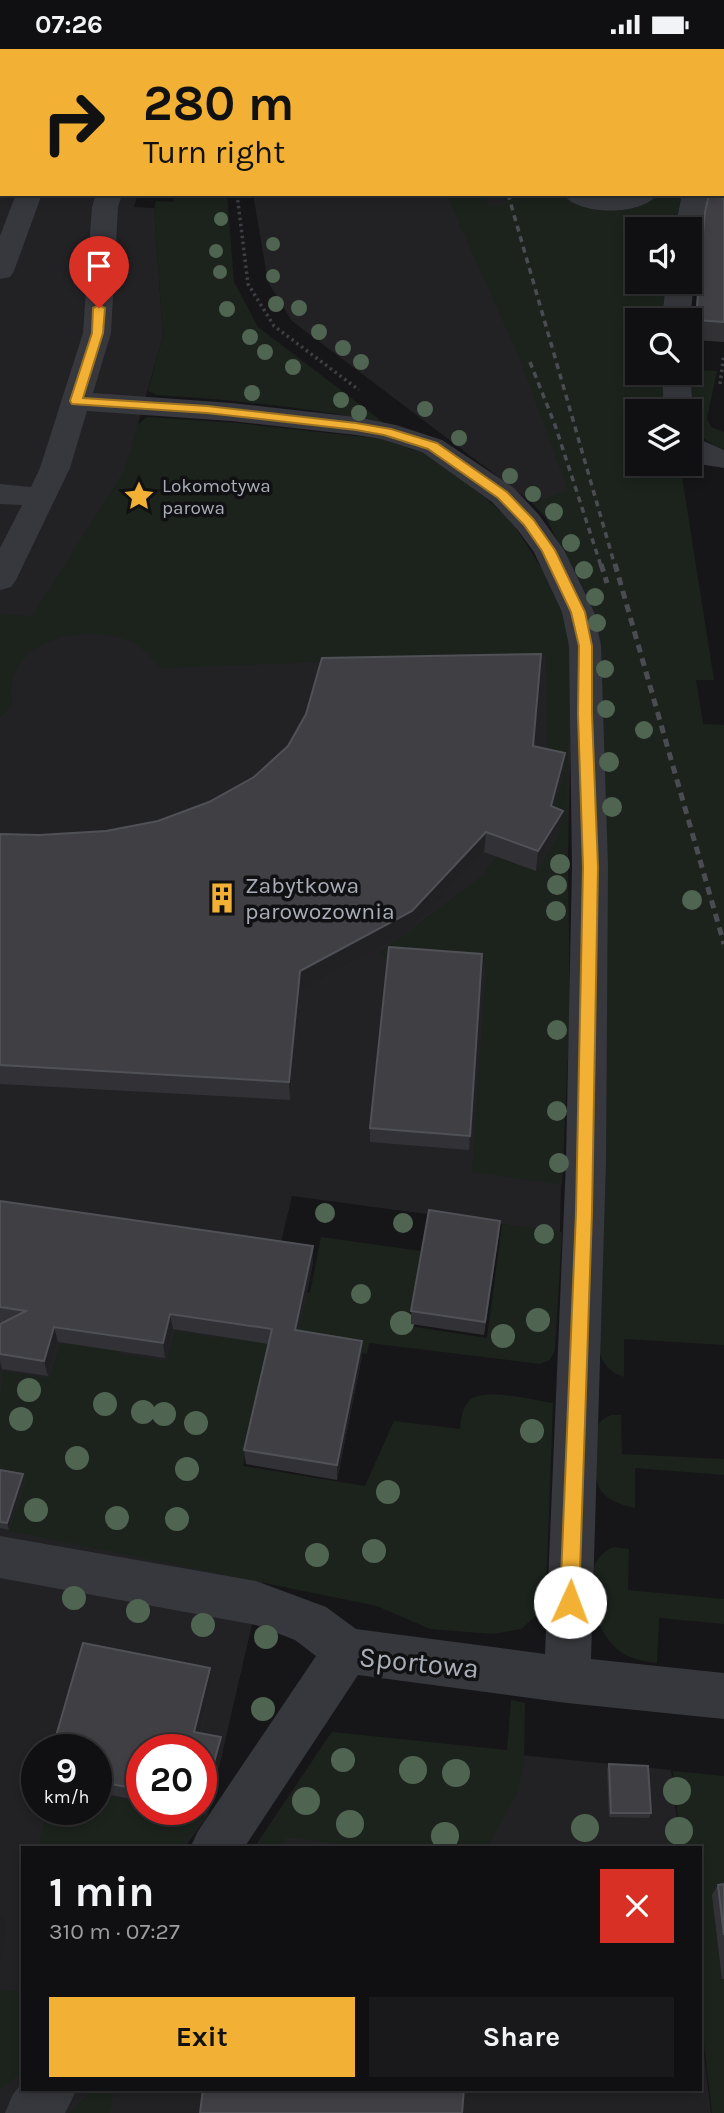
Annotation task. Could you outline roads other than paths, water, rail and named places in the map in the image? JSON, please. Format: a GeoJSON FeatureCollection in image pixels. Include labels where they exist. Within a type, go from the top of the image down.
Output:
{"type":"FeatureCollection","features":[{"type":"Feature","properties":{"kind":"street"},"geometry":{"type":"LineString","coordinates":[[0,271],[28,196]]}},
{"type":"Feature","properties":{"kind":"street"},"geometry":{"type":"LineString","coordinates":[[0,580],[55,468],[97,333],[105,207],[108,196]]}},
{"type":"Feature","properties":{"kind":"street"},"geometry":{"type":"LineString","coordinates":[[580,196],[589,200],[620,204],[640,196]]}},
{"type":"Feature","properties":{"kind":"street"},"geometry":{"type":"LineString","coordinates":[[690,217],[695,196]]}},
{"type":"Feature","properties":{"kind":"street"},"geometry":{"type":"LineString","coordinates":[[76,401],[207,409],[344,425],[386,431],[432,446],[503,495],[528,522],[548,550],[578,612],[586,646],[585,714],[590,867],[585,1188],[567,1680]]}},
{"type":"Feature","properties":{"kind":"street"},"geometry":{"type":"LineString","coordinates":[[702,452],[724,459]]}},
{"type":"Feature","properties":{"kind":"street"},"geometry":{"type":"LineString","coordinates":[[0,494],[41,497]]}},
{"type":"Feature","properties":{"kind":"street"},"geometry":{"type":"LineString","coordinates":[[0,1557],[256,1603],[310,1623],[347,1651]]}},
{"type":"Feature","properties":{"kind":"street","name":"Sportowa"},"geometry":{"type":"LineString","coordinates":[[216,1846],[347,1651],[567,1680],[724,1696]]}},
{"type":"Feature","properties":{"kind":"street"},"geometry":{"type":"LineString","coordinates":[[32,2113],[49,2091]]}},
{"type":"Feature","properties":{"kind":"railway"},"geometry":{"type":"LineString","coordinates":[[509,196],[615,566]]}},
{"type":"Feature","properties":{"kind":"railway"},"geometry":{"type":"LineString","coordinates":[[530,362],[555,425],[601,566]]}},
{"type":"Feature","properties":{"kind":"railway"},"geometry":{"type":"LineString","coordinates":[[601,564],[607,583]]}},
{"type":"Feature","properties":{"kind":"railway"},"geometry":{"type":"LineString","coordinates":[[615,564],[724,944]]}},
{"type":"Feature","properties":{"kind":"place","name":"Lokomotywa parowa"},"geometry":{"type":"Point","coordinates":[139,496]}},
{"type":"Feature","properties":{"kind":"place","name":"Zabytkowa parowozownia"},"geometry":{"type":"Point","coordinates":[222,898]}}]}
